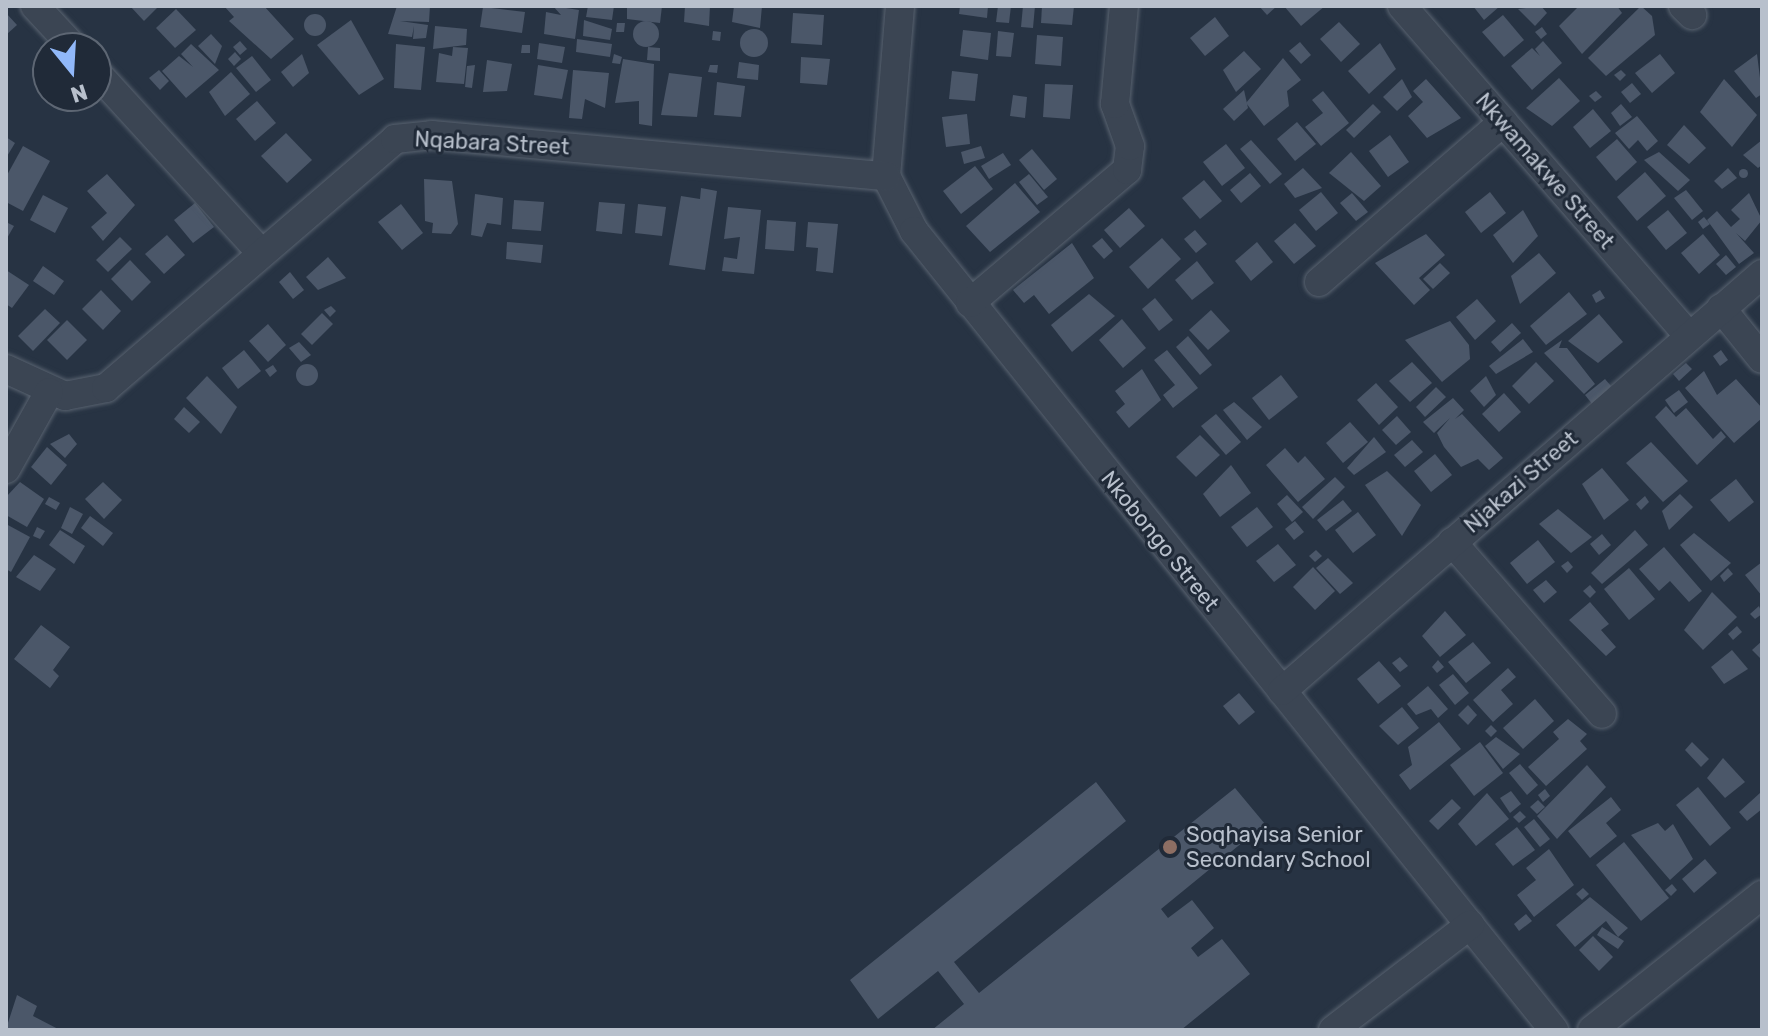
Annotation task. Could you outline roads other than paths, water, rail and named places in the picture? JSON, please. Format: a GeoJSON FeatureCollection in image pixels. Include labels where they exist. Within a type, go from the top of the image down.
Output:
{"type":"FeatureCollection","features":[{"type":"Feature","properties":{"kind":"street"},"geometry":{"type":"LineString","coordinates":[[35,6],[59,32]]}},
{"type":"Feature","properties":{"kind":"street"},"geometry":{"type":"LineString","coordinates":[[886,176],[900,6]]}},
{"type":"Feature","properties":{"kind":"street"},"geometry":{"type":"LineString","coordinates":[[970,303],[1127,170],[1130,146],[1115,104],[1124,6]]}},
{"type":"Feature","properties":{"kind":"street","name":"Nkwamakwe Street"},"geometry":{"type":"LineString","coordinates":[[1402,6],[1689,336]]}},
{"type":"Feature","properties":{"kind":"street"},"geometry":{"type":"LineString","coordinates":[[112,90],[261,253]]}},
{"type":"Feature","properties":{"kind":"street"},"geometry":{"type":"LineString","coordinates":[[1319,282],[1503,122]]}},
{"type":"Feature","properties":{"kind":"street","name":"Nqabara Street"},"geometry":{"type":"LineString","coordinates":[[6,369],[49,392],[83,396],[117,380],[395,139],[432,135],[886,176]]}},
{"type":"Feature","properties":{"kind":"street","name":"Nkobongo Street"},"geometry":{"type":"LineString","coordinates":[[886,176],[914,231],[970,303],[1554,1030]]}},
{"type":"Feature","properties":{"kind":"street","name":"Njakazi Street"},"geometry":{"type":"LineString","coordinates":[[1282,691],[1762,274]]}},
{"type":"Feature","properties":{"kind":"street"},"geometry":{"type":"LineString","coordinates":[[1721,308],[1762,359]]}},
{"type":"Feature","properties":{"kind":"street"},"geometry":{"type":"LineString","coordinates":[[6,469],[49,392]]}},
{"type":"Feature","properties":{"kind":"street"},"geometry":{"type":"LineString","coordinates":[[1452,542],[1602,714]]}},
{"type":"Feature","properties":{"kind":"street"},"geometry":{"type":"LineString","coordinates":[[1592,1030],[1762,895]]}},
{"type":"Feature","properties":{"kind":"street"},"geometry":{"type":"LineString","coordinates":[[1333,1030],[1470,925]]}},
{"type":"Feature","properties":{"kind":"place","name":"Soqhayisa Senior Secondary School"},"geometry":{"type":"Point","coordinates":[1170,847]}}]}
